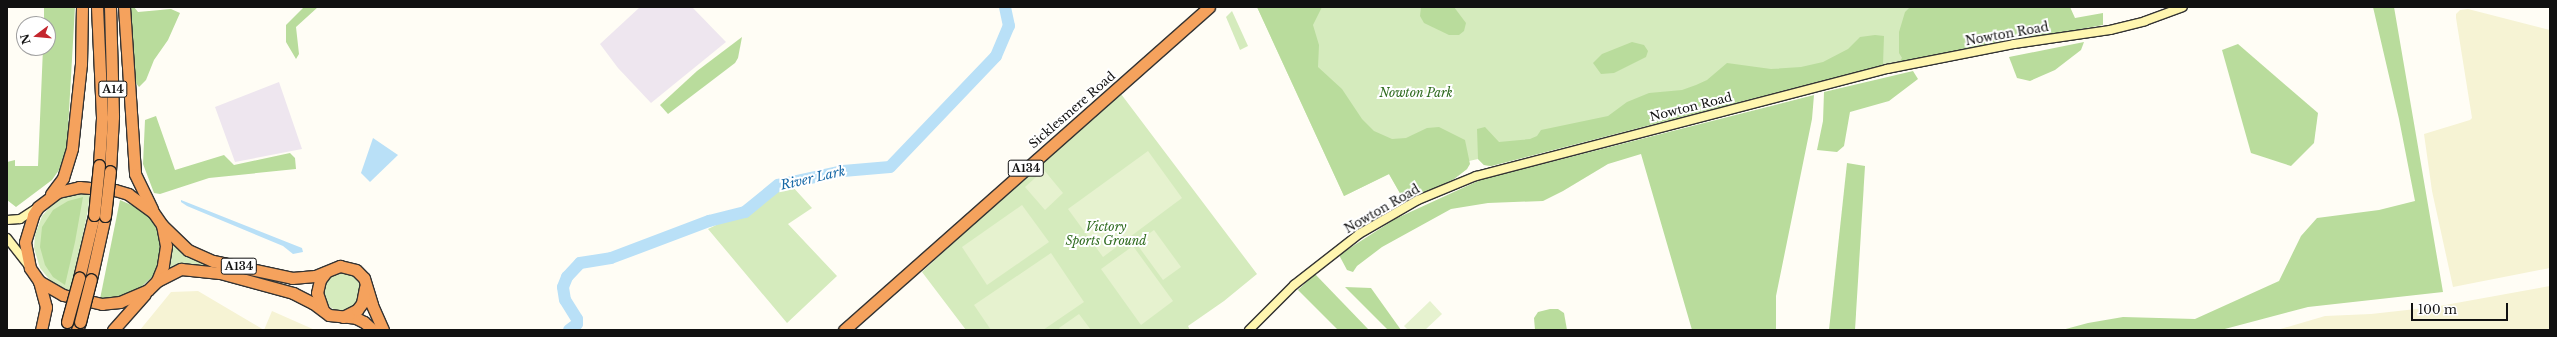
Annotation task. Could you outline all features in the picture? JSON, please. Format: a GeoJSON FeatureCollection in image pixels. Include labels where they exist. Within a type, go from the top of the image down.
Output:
{"type":"FeatureCollection","features":[{"type":"Feature","properties":{"kind":"highway"},"geometry":{"type":"LineString","coordinates":[[47,200],[63,178],[72,148],[81,64],[82,7]]}},
{"type":"Feature","properties":{"kind":"highway","name":"A14"},"geometry":{"type":"LineString","coordinates":[[97,7],[102,118],[99,165],[99,216]]}},
{"type":"Feature","properties":{"kind":"highway","name":"A14"},"geometry":{"type":"LineString","coordinates":[[78,326],[85,279],[110,171],[113,109],[110,7]]}},
{"type":"Feature","properties":{"kind":"highway"},"geometry":{"type":"LineString","coordinates":[[124,7],[135,174],[151,204],[153,212]]}},
{"type":"Feature","properties":{"kind":"highway","name":"Sicklesmere Road"},"geometry":{"type":"LineString","coordinates":[[844,330],[1209,7]]}},
{"type":"Feature","properties":{"kind":"highway"},"geometry":{"type":"LineString","coordinates":[[41,330],[46,300],[39,280],[30,268],[26,242],[30,221],[38,207],[58,192],[80,187],[115,190],[137,198],[153,212],[162,225],[166,252],[157,282],[148,290],[113,330]]}},
{"type":"Feature","properties":{"kind":"highway","name":"A134"},"geometry":{"type":"LineString","coordinates":[[162,225],[188,250],[206,259],[292,278],[303,278],[326,272]]}},
{"type":"Feature","properties":{"kind":"highway"},"geometry":{"type":"LineString","coordinates":[[343,317],[357,310],[362,303],[365,287],[364,278],[356,270],[340,266],[326,272],[320,280],[317,293],[324,312],[333,317],[343,317],[364,322],[373,330]]}},
{"type":"Feature","properties":{"kind":"highway","name":"A134"},"geometry":{"type":"LineString","coordinates":[[157,282],[182,269],[220,274],[293,293],[313,303],[324,312]]}},
{"type":"Feature","properties":{"kind":"highway","name":"A14"},"geometry":{"type":"LineString","coordinates":[[66,326],[85,279]]}},
{"type":"Feature","properties":{"kind":"highway"},"geometry":{"type":"LineString","coordinates":[[39,280],[62,295],[102,304],[120,302],[148,290]]}},
{"type":"Feature","properties":{"kind":"highway"},"geometry":{"type":"LineString","coordinates":[[365,287],[384,330]]}},
{"type":"Feature","properties":{"kind":"street","name":"Nowton Road"},"geometry":{"type":"LineString","coordinates":[[1249,330],[1294,286],[1359,234],[1418,200],[1476,176],[1886,69],[2014,44],[2110,30],[2145,21],[2183,7]]}},
{"type":"Feature","properties":{"kind":"street"},"geometry":{"type":"LineString","coordinates":[[7,220],[20,219],[38,207]]}},
{"type":"Feature","properties":{"kind":"street"},"geometry":{"type":"LineString","coordinates":[[7,238],[30,268]]}},
{"type":"Feature","properties":{"kind":"shaded area"},"geometry":{"type":"Polygon","coordinates":[[[640,7],[692,7],[726,42],[651,103],[618,68],[600,44],[640,7]]]}},
{"type":"Feature","properties":{"kind":"shaded area"},"geometry":{"type":"Polygon","coordinates":[[[2468,9],[2550,30],[2550,268],[2453,287],[2432,191],[2424,134],[2470,120],[2472,118],[2456,18],[2456,14],[2460,10],[2468,9]]]}},
{"type":"Feature","properties":{"kind":"shaded area"},"geometry":{"type":"Polygon","coordinates":[[[279,82],[302,149],[235,162],[215,107],[279,82]]]}},
{"type":"Feature","properties":{"kind":"shaded area"},"geometry":{"type":"Polygon","coordinates":[[[2550,286],[2550,330],[2277,330],[2325,316],[2371,314],[2434,307],[2550,286]]]}},
{"type":"Feature","properties":{"kind":"shaded area"},"geometry":{"type":"Polygon","coordinates":[[[198,291],[264,330],[140,330],[171,292],[198,291]]]}},
{"type":"Feature","properties":{"kind":"shaded area"},"geometry":{"type":"Polygon","coordinates":[[[272,311],[315,330],[264,330],[272,311]]]}},
{"type":"Feature","properties":{"kind":"green space"},"geometry":{"type":"Polygon","coordinates":[[[44,7],[75,7],[67,146],[59,170],[52,180],[16,207],[7,200],[7,162],[15,160],[15,166],[38,166],[43,56],[56,56],[56,16],[44,16],[44,7]]]}},
{"type":"Feature","properties":{"kind":"green space"},"geometry":{"type":"Polygon","coordinates":[[[127,7],[134,7],[138,12],[171,9],[180,13],[168,40],[154,60],[146,80],[139,87],[136,83],[127,7]]]}},
{"type":"Feature","properties":{"kind":"green space"},"geometry":{"type":"Polygon","coordinates":[[[304,7],[318,7],[296,27],[299,54],[296,59],[286,42],[286,25],[304,7]]]}},
{"type":"Feature","properties":{"kind":"green space","name":"Nowton Park"},"geometry":{"type":"Polygon","coordinates":[[[1257,7],[2070,7],[2078,31],[1883,65],[1491,166],[1484,165],[1478,159],[1469,161],[1467,169],[1454,179],[1405,202],[1389,174],[1344,196],[1257,7]]]}},
{"type":"Feature","properties":{"kind":"green space"},"geometry":{"type":"Polygon","coordinates":[[[1257,7],[1322,7],[1313,25],[1319,45],[1318,67],[1342,89],[1362,119],[1374,131],[1392,139],[1406,138],[1427,128],[1439,127],[1465,140],[1470,164],[1467,169],[1454,179],[1405,202],[1389,174],[1344,196],[1257,7]]]}},
{"type":"Feature","properties":{"kind":"green space"},"geometry":{"type":"Polygon","coordinates":[[[1421,7],[1454,7],[1466,23],[1464,31],[1459,35],[1449,35],[1424,23],[1420,16],[1421,7]]]}},
{"type":"Feature","properties":{"kind":"green space"},"geometry":{"type":"Polygon","coordinates":[[[1910,7],[2070,7],[2075,18],[2103,13],[2103,25],[1899,62],[1902,58],[1899,53],[1899,32],[1905,12],[1910,7]]]}},
{"type":"Feature","properties":{"kind":"green space"},"geometry":{"type":"Polygon","coordinates":[[[2373,7],[2394,7],[2443,292],[2308,307],[2221,330],[2062,330],[2088,323],[2123,317],[2195,319],[2279,281],[2301,236],[2317,218],[2379,210],[2415,201],[2399,119],[2373,7]]]}},
{"type":"Feature","properties":{"kind":"green space"},"geometry":{"type":"Polygon","coordinates":[[[1232,11],[1248,46],[1240,50],[1226,17],[1232,11]]]}},
{"type":"Feature","properties":{"kind":"green space"},"geometry":{"type":"Polygon","coordinates":[[[1875,35],[1884,36],[1883,65],[1491,166],[1484,165],[1478,159],[1477,129],[1485,127],[1499,142],[1530,139],[1537,136],[1541,130],[1608,116],[1627,102],[1649,93],[1682,90],[1696,85],[1707,80],[1727,63],[1771,69],[1801,67],[1823,62],[1848,49],[1860,37],[1875,35]]]}},
{"type":"Feature","properties":{"kind":"green space"},"geometry":{"type":"Polygon","coordinates":[[[742,37],[738,58],[735,63],[668,114],[660,105],[697,71],[742,37]]]}},
{"type":"Feature","properties":{"kind":"green space"},"geometry":{"type":"Polygon","coordinates":[[[1632,42],[1644,45],[1648,51],[1646,57],[1614,73],[1601,74],[1593,63],[1602,54],[1632,42]]]}},
{"type":"Feature","properties":{"kind":"green space"},"geometry":{"type":"Polygon","coordinates":[[[2084,42],[2081,50],[2055,70],[2030,81],[2017,78],[2009,57],[2084,42]]]}},
{"type":"Feature","properties":{"kind":"green space"},"geometry":{"type":"Polygon","coordinates":[[[2238,44],[2318,113],[2314,143],[2291,166],[2251,153],[2222,50],[2238,44]]]}},
{"type":"Feature","properties":{"kind":"green space"},"geometry":{"type":"Polygon","coordinates":[[[1913,71],[1918,79],[1889,101],[1850,112],[1844,146],[1837,152],[1817,150],[1823,121],[1824,92],[1913,71]]]}},
{"type":"Feature","properties":{"kind":"green space","name":"Victory Sports Ground"},"geometry":{"type":"Polygon","coordinates":[[[1121,94],[1257,274],[1224,301],[1188,326],[1190,330],[966,330],[922,272],[1015,185],[1121,94]]]}},
{"type":"Feature","properties":{"kind":"green space"},"geometry":{"type":"Polygon","coordinates":[[[1814,95],[1812,119],[1776,296],[1776,330],[1692,330],[1641,154],[1608,164],[1563,191],[1543,201],[1488,203],[1451,209],[1382,247],[1357,266],[1353,272],[1347,270],[1339,255],[1395,219],[1480,180],[1814,95]]]}},
{"type":"Feature","properties":{"kind":"green space"},"geometry":{"type":"Polygon","coordinates":[[[156,116],[175,170],[224,155],[234,165],[290,153],[295,158],[296,169],[209,178],[160,194],[154,193],[143,164],[145,120],[156,116]]]}},
{"type":"Feature","properties":{"kind":"green space"},"geometry":{"type":"Polygon","coordinates":[[[1148,151],[1182,198],[1103,257],[1068,209],[1148,151]]]}},
{"type":"Feature","properties":{"kind":"green space"},"geometry":{"type":"Polygon","coordinates":[[[1847,163],[1865,166],[1855,330],[1829,330],[1847,163]]]}},
{"type":"Feature","properties":{"kind":"green space"},"geometry":{"type":"Polygon","coordinates":[[[1044,170],[1063,193],[1045,210],[1025,187],[1044,170]]]}},
{"type":"Feature","properties":{"kind":"green space"},"geometry":{"type":"Polygon","coordinates":[[[792,186],[812,208],[788,224],[837,276],[787,323],[708,229],[751,208],[770,195],[792,186]]]}},
{"type":"Feature","properties":{"kind":"green space"},"geometry":{"type":"Polygon","coordinates":[[[83,192],[90,192],[88,210],[71,293],[53,284],[40,268],[34,248],[35,235],[42,216],[52,205],[63,197],[83,192]]]}},
{"type":"Feature","properties":{"kind":"green space"},"geometry":{"type":"Polygon","coordinates":[[[83,197],[65,285],[53,277],[45,265],[40,247],[42,227],[53,210],[68,201],[83,197]]]}},
{"type":"Feature","properties":{"kind":"green space"},"geometry":{"type":"Polygon","coordinates":[[[120,200],[145,211],[154,220],[160,233],[161,257],[154,275],[138,290],[117,297],[100,299],[120,200]]]}},
{"type":"Feature","properties":{"kind":"green space"},"geometry":{"type":"Polygon","coordinates":[[[1022,205],[1049,242],[987,285],[962,247],[1022,205]]]}},
{"type":"Feature","properties":{"kind":"green space"},"geometry":{"type":"Polygon","coordinates":[[[1154,230],[1181,267],[1163,280],[1136,243],[1154,230]]]}},
{"type":"Feature","properties":{"kind":"green space"},"geometry":{"type":"Polygon","coordinates":[[[170,240],[193,257],[215,267],[165,271],[170,240]]]}},
{"type":"Feature","properties":{"kind":"green space"},"geometry":{"type":"Polygon","coordinates":[[[1133,246],[1173,301],[1141,325],[1101,269],[1133,246]]]}},
{"type":"Feature","properties":{"kind":"green space"},"geometry":{"type":"Polygon","coordinates":[[[1051,253],[1084,302],[1043,330],[991,330],[974,305],[1051,253]]]}},
{"type":"Feature","properties":{"kind":"green space"},"geometry":{"type":"Polygon","coordinates":[[[338,273],[346,273],[356,278],[360,285],[360,299],[356,306],[346,311],[338,311],[328,306],[326,303],[323,296],[323,288],[328,278],[331,276],[338,273]]]}},
{"type":"Feature","properties":{"kind":"green space"},"geometry":{"type":"Polygon","coordinates":[[[1315,274],[1369,330],[1338,330],[1298,290],[1315,274]]]}},
{"type":"Feature","properties":{"kind":"green space"},"geometry":{"type":"Polygon","coordinates":[[[1345,287],[1371,288],[1401,330],[1388,330],[1345,287]]]}},
{"type":"Feature","properties":{"kind":"green space"},"geometry":{"type":"Polygon","coordinates":[[[1430,301],[1442,314],[1425,330],[1408,330],[1404,326],[1430,301]]]}},
{"type":"Feature","properties":{"kind":"green space"},"geometry":{"type":"Polygon","coordinates":[[[1558,309],[1564,313],[1567,330],[1535,330],[1534,318],[1538,312],[1558,309]]]}},
{"type":"Feature","properties":{"kind":"green space"},"geometry":{"type":"Polygon","coordinates":[[[1079,314],[1091,330],[1061,330],[1059,328],[1079,314]]]}},
{"type":"Feature","properties":{"kind":"water"},"geometry":{"type":"Polygon","coordinates":[[[373,138],[398,155],[370,182],[361,173],[373,138]]]}},
{"type":"Feature","properties":{"kind":"water"},"geometry":{"type":"Polygon","coordinates":[[[181,200],[302,248],[303,252],[293,254],[283,246],[187,206],[181,202],[181,200]]]}},
{"type":"Feature","properties":{"kind":"waterway","name":"River Lark"},"geometry":{"type":"LineString","coordinates":[[569,330],[577,324],[577,319],[565,300],[563,287],[567,277],[580,263],[611,258],[709,221],[745,212],[778,185],[843,171],[890,167],[996,56],[1009,26],[1005,7]]}}]}
